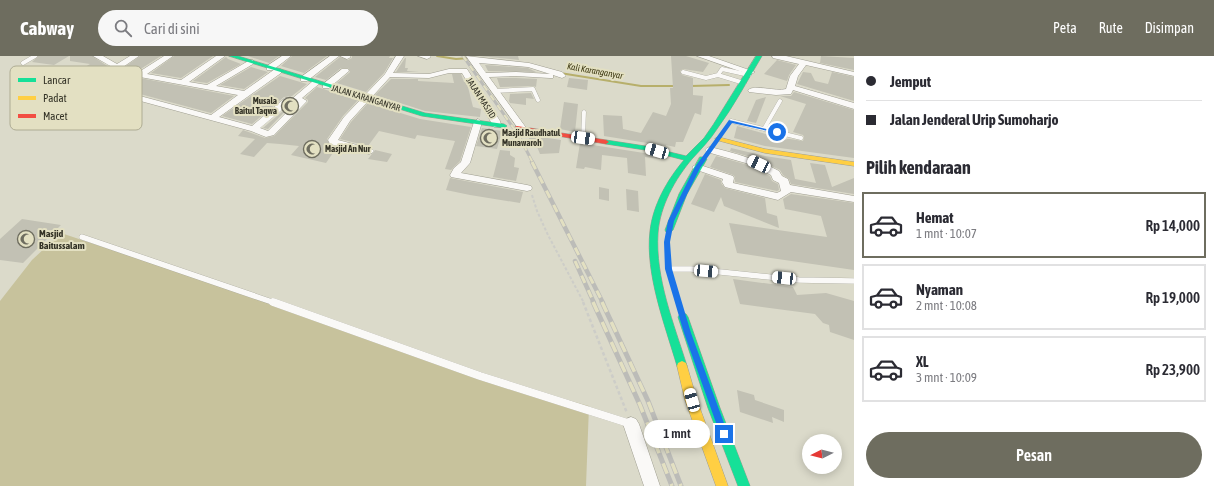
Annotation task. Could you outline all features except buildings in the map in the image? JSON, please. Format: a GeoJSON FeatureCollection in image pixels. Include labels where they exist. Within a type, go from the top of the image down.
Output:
{"type":"FeatureCollection","features":[{"type":"Feature","properties":{"kind":"main road","name":"JALAN KARANGANYAR"},"geometry":{"type":"LineString","coordinates":[[232,56],[248,59],[274,70],[366,99],[424,115],[500,126]]}},
{"type":"Feature","properties":{"kind":"main road"},"geometry":{"type":"LineString","coordinates":[[667,242],[671,221],[697,167],[731,121],[748,77],[766,58]]}},
{"type":"Feature","properties":{"kind":"main road"},"geometry":{"type":"LineString","coordinates":[[722,486],[692,400],[662,295],[654,254],[654,232],[659,212],[673,180],[688,159],[737,107]]}},
{"type":"Feature","properties":{"kind":"main road"},"geometry":{"type":"LineString","coordinates":[[520,129],[645,148],[688,159]]}},
{"type":"Feature","properties":{"kind":"main road"},"geometry":{"type":"LineString","coordinates":[[718,139],[765,151],[854,164]]}},
{"type":"Feature","properties":{"kind":"main road"},"geometry":{"type":"LineString","coordinates":[[679,305],[744,486]]}},
{"type":"Feature","properties":{"kind":"street"},"geometry":{"type":"LineString","coordinates":[[119,66],[135,56]]}},
{"type":"Feature","properties":{"kind":"street"},"geometry":{"type":"LineString","coordinates":[[142,74],[170,56]]}},
{"type":"Feature","properties":{"kind":"street"},"geometry":{"type":"LineString","coordinates":[[182,83],[220,56]]}},
{"type":"Feature","properties":{"kind":"street"},"geometry":{"type":"LineString","coordinates":[[213,117],[245,94],[274,70],[287,56]]}},
{"type":"Feature","properties":{"kind":"street"},"geometry":{"type":"LineString","coordinates":[[304,79],[335,56]]}},
{"type":"Feature","properties":{"kind":"street"},"geometry":{"type":"LineString","coordinates":[[369,151],[333,142],[333,140],[347,119],[388,75],[400,56]]}},
{"type":"Feature","properties":{"kind":"street"},"geometry":{"type":"LineString","coordinates":[[701,56],[748,77]]}},
{"type":"Feature","properties":{"kind":"street"},"geometry":{"type":"LineString","coordinates":[[776,56],[803,64],[854,74]]}},
{"type":"Feature","properties":{"kind":"street"},"geometry":{"type":"LineString","coordinates":[[100,57],[115,66]]}},
{"type":"Feature","properties":{"kind":"street"},"geometry":{"type":"LineString","coordinates":[[471,58],[529,65],[559,74],[562,77],[516,74],[483,75]]}},
{"type":"Feature","properties":{"kind":"street"},"geometry":{"type":"LineString","coordinates":[[471,58],[520,129]]}},
{"type":"Feature","properties":{"kind":"street"},"geometry":{"type":"LineString","coordinates":[[209,87],[248,59]]}},
{"type":"Feature","properties":{"kind":"street"},"geometry":{"type":"LineString","coordinates":[[755,84],[784,93],[788,92],[794,76],[803,64]]}},
{"type":"Feature","properties":{"kind":"street"},"geometry":{"type":"LineString","coordinates":[[326,86],[345,71]]}},
{"type":"Feature","properties":{"kind":"street","name":"JALAN MASJID"},"geometry":{"type":"LineString","coordinates":[[388,75],[429,76],[449,71],[464,72],[500,126]]}},
{"type":"Feature","properties":{"kind":"street"},"geometry":{"type":"LineString","coordinates":[[142,75],[245,94]]}},
{"type":"Feature","properties":{"kind":"street"},"geometry":{"type":"LineString","coordinates":[[296,99],[316,83]]}},
{"type":"Feature","properties":{"kind":"street"},"geometry":{"type":"LineString","coordinates":[[790,87],[854,106]]}},
{"type":"Feature","properties":{"kind":"street"},"geometry":{"type":"LineString","coordinates":[[142,98],[213,117],[266,134],[271,133],[303,101],[296,99],[288,100],[254,129]]}},
{"type":"Feature","properties":{"kind":"street"},"geometry":{"type":"LineString","coordinates":[[478,122],[465,162],[457,170],[455,175],[526,188]]}},
{"type":"Feature","properties":{"kind":"street"},"geometry":{"type":"LineString","coordinates":[[697,167],[729,178],[727,182],[729,185],[778,196],[786,192],[784,181],[777,178],[776,174],[768,169],[749,160],[710,150]]}},
{"type":"Feature","properties":{"kind":"street"},"geometry":{"type":"LineString","coordinates":[[786,188],[854,199]]}},
{"type":"Feature","properties":{"kind":"street"},"geometry":{"type":"LineString","coordinates":[[631,424],[652,486]]}},
{"type":"Feature","properties":{"kind":"lane"},"geometry":{"type":"LineString","coordinates":[[23,63],[35,56]]}},
{"type":"Feature","properties":{"kind":"lane"},"geometry":{"type":"LineString","coordinates":[[684,72],[707,78],[714,78],[718,75],[722,68],[748,77]]}},
{"type":"Feature","properties":{"kind":"lane"},"geometry":{"type":"LineString","coordinates":[[718,75],[748,77]]}},
{"type":"Feature","properties":{"kind":"lane"},"geometry":{"type":"LineString","coordinates":[[495,91],[533,89],[538,100]]}},
{"type":"Feature","properties":{"kind":"lane"},"geometry":{"type":"LineString","coordinates":[[764,129],[780,101]]}},
{"type":"Feature","properties":{"kind":"lane"},"geometry":{"type":"LineString","coordinates":[[583,138],[584,112]]}},
{"type":"Feature","properties":{"kind":"lane"},"geometry":{"type":"LineString","coordinates":[[731,121],[801,138]]}},
{"type":"Feature","properties":{"kind":"lane"},"geometry":{"type":"LineString","coordinates":[[82,237],[248,293],[480,376],[631,424]]}},
{"type":"Feature","properties":{"kind":"lane"},"geometry":{"type":"LineString","coordinates":[[669,269],[691,269],[800,280],[854,281]]}},
{"type":"Feature","properties":{"kind":"path"},"geometry":{"type":"LineString","coordinates":[[526,188],[536,204],[537,211],[552,244],[582,299],[631,424]]}},
{"type":"Feature","properties":{"kind":"shaded area"},"geometry":{"type":"Polygon","coordinates":[[[61,233],[521,387],[589,406],[586,486],[0,486],[0,301],[32,260],[61,233]]]}},
{"type":"Feature","properties":{"kind":"waterway","name":"Kali Karanganyar"},"geometry":{"type":"LineString","coordinates":[[437,56],[456,59],[470,58]]}},
{"type":"Feature","properties":{"kind":"waterway","name":"Kali Karanganyar"},"geometry":{"type":"LineString","coordinates":[[560,73],[641,86],[677,86]]}},
{"type":"Feature","properties":{"kind":"waterway","name":"Kali Karanganyar"},"geometry":{"type":"LineString","coordinates":[[691,86],[729,85]]}},
{"type":"Feature","properties":{"kind":"railway"},"geometry":{"type":"LineString","coordinates":[[463,56],[519,136],[533,163]]}},
{"type":"Feature","properties":{"kind":"railway"},"geometry":{"type":"LineString","coordinates":[[532,162],[603,303]]}},
{"type":"Feature","properties":{"kind":"railway"},"geometry":{"type":"LineString","coordinates":[[575,261],[594,303]]}},
{"type":"Feature","properties":{"kind":"railway"},"geometry":{"type":"LineString","coordinates":[[593,302],[640,405],[672,486]]}},
{"type":"Feature","properties":{"kind":"railway"},"geometry":{"type":"LineString","coordinates":[[602,302],[648,401],[681,486]]}},
{"type":"Feature","properties":{"kind":"traffic: fast"},"geometry":{"type":"LineString","coordinates":[[232,56],[424,115],[504,126]]}},
{"type":"Feature","properties":{"kind":"traffic: fast"},"geometry":{"type":"LineString","coordinates":[[682,366],[662,299],[655,263],[654,232],[658,213],[666,193],[677,174],[689,158],[707,139],[759,56]]}},
{"type":"Feature","properties":{"kind":"traffic: fast"},"geometry":{"type":"LineString","coordinates":[[606,142],[645,148],[688,159]]}},
{"type":"Feature","properties":{"kind":"traffic: fast"},"geometry":{"type":"LineString","coordinates":[[669,230],[683,194],[703,159]]}},
{"type":"Feature","properties":{"kind":"traffic: fast"},"geometry":{"type":"LineString","coordinates":[[683,317],[714,408],[744,486]]}},
{"type":"Feature","properties":{"kind":"traffic: slow"},"geometry":{"type":"LineString","coordinates":[[718,139],[765,151],[854,164]]}},
{"type":"Feature","properties":{"kind":"traffic: slow"},"geometry":{"type":"LineString","coordinates":[[682,366],[691,400],[722,486]]}},
{"type":"Feature","properties":{"kind":"traffic: jam"},"geometry":{"type":"LineString","coordinates":[[517,128],[606,142]]}},
{"type":"Feature","properties":{"kind":"place","name":"Musala Baitul Taqwa"},"geometry":{"type":"Point","coordinates":[290,106]}},
{"type":"Feature","properties":{"kind":"place","name":"Masjid Raudhatul Munawaroh"},"geometry":{"type":"Point","coordinates":[489,138]}},
{"type":"Feature","properties":{"kind":"place","name":"Masjid An Nur"},"geometry":{"type":"Point","coordinates":[312,149]}},
{"type":"Feature","properties":{"kind":"place","name":"Masjid Baitussalam"},"geometry":{"type":"Point","coordinates":[26,239]}},
{"type":"Feature","properties":{"kind":"route"},"geometry":{"type":"LineString","coordinates":[[724,434],[688,333],[669,269],[667,242],[671,221],[697,167],[731,121],[777,132]]}}]}
